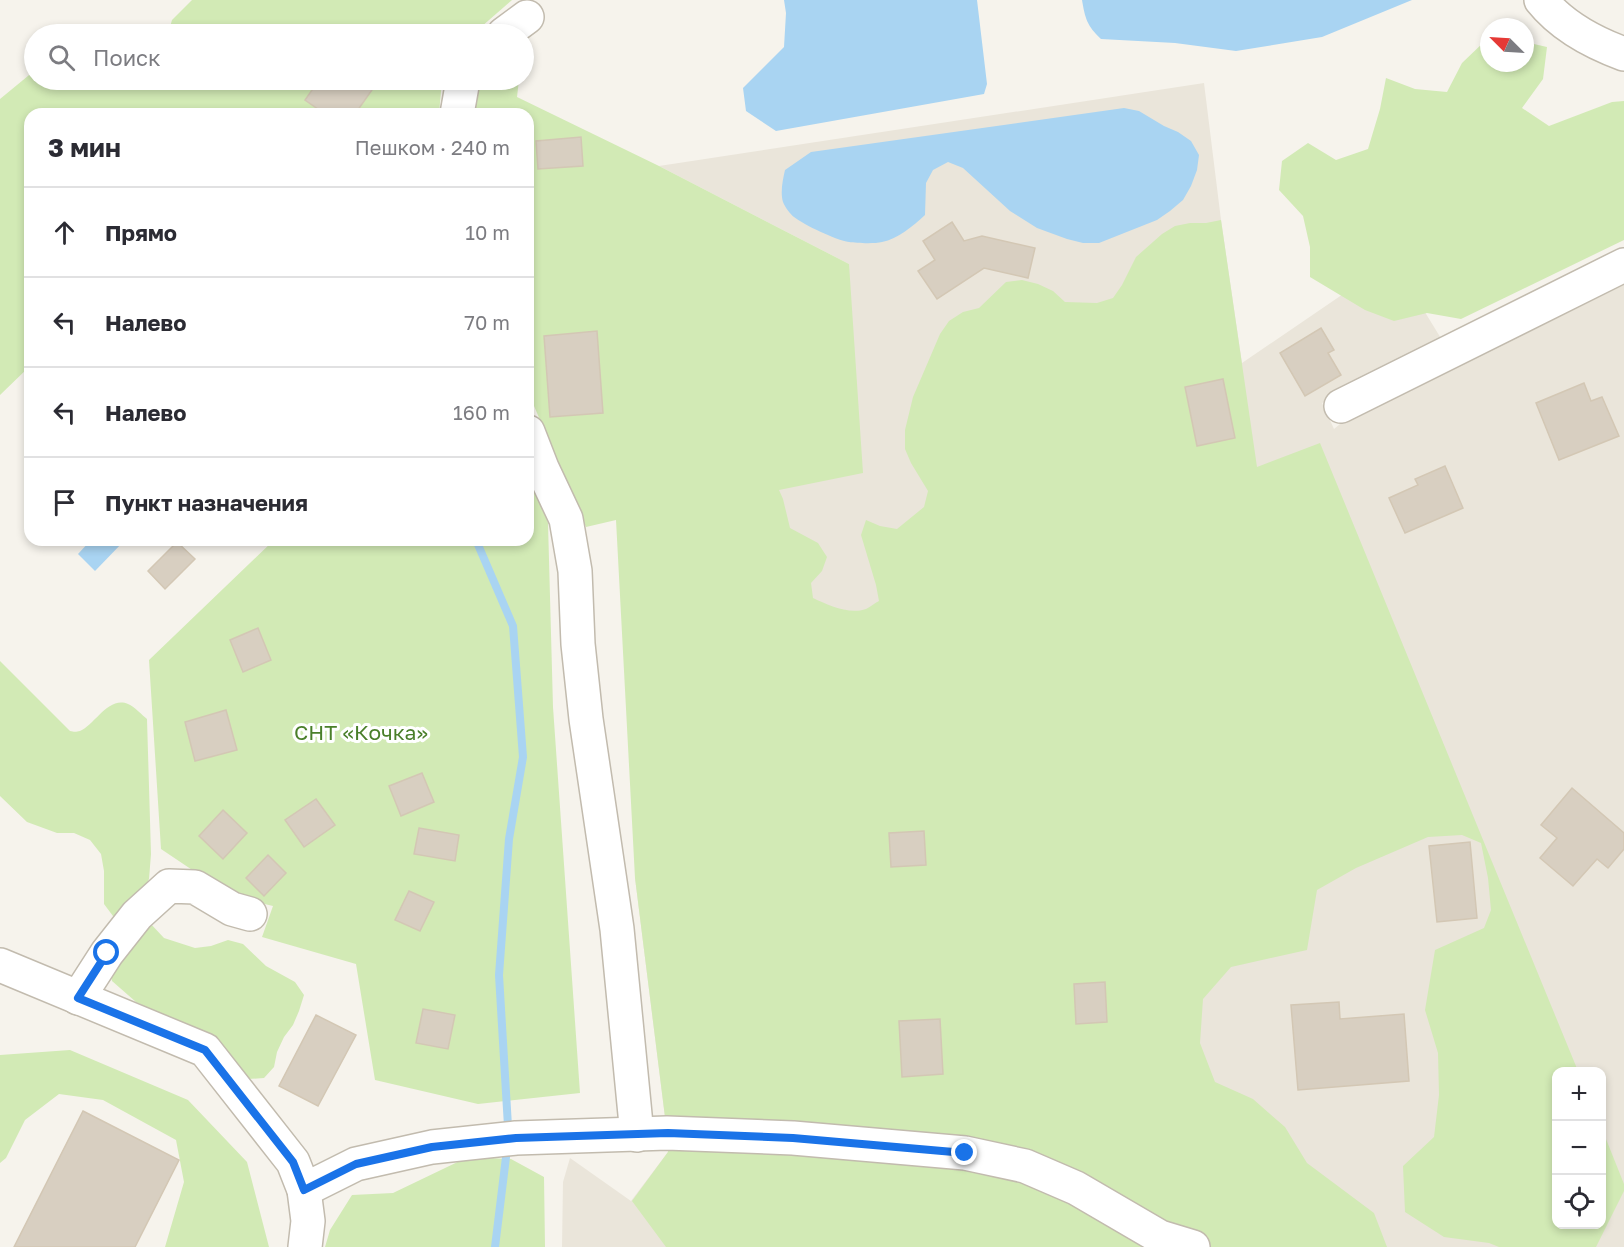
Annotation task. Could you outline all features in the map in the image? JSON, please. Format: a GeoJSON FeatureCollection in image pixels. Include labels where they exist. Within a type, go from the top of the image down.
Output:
{"type":"FeatureCollection","features":[{"type":"Feature","properties":{"kind":"street"},"geometry":{"type":"LineString","coordinates":[[1541,0],[1574,29],[1624,54]]}},
{"type":"Feature","properties":{"kind":"street"},"geometry":{"type":"LineString","coordinates":[[458,108],[461,90]]}},
{"type":"Feature","properties":{"kind":"street"},"geometry":{"type":"LineString","coordinates":[[1341,406],[1624,265]]}},
{"type":"Feature","properties":{"kind":"street"},"geometry":{"type":"LineString","coordinates":[[534,447],[566,519],[575,571],[578,644],[585,708],[617,929],[637,1135]]}},
{"type":"Feature","properties":{"kind":"street"},"geometry":{"type":"LineString","coordinates":[[78,998],[107,953],[137,915],[169,886],[195,887],[232,909],[250,914]]}},
{"type":"Feature","properties":{"kind":"street"},"geometry":{"type":"LineString","coordinates":[[0,965],[205,1050],[293,1162],[304,1190],[308,1221],[305,1247]]}},
{"type":"Feature","properties":{"kind":"street"},"geometry":{"type":"LineString","coordinates":[[304,1190],[356,1164],[432,1147],[516,1138],[668,1133],[793,1138],[965,1153],[1025,1166],[1076,1188],[1160,1237],[1193,1247]]}},
{"type":"Feature","properties":{"kind":"shaded area"},"geometry":{"type":"Polygon","coordinates":[[[1204,83],[1242,363],[1393,260],[1442,340],[1322,403],[1334,429],[1351,415],[1624,277],[1624,1247],[562,1247],[563,1182],[570,1158],[631,1201],[668,1152],[635,878],[849,264],[659,166],[1204,83]]]}},
{"type":"Feature","properties":{"kind":"green space"},"geometry":{"type":"Polygon","coordinates":[[[192,0],[512,0],[484,24],[171,24],[192,0]]]}},
{"type":"Feature","properties":{"kind":"green space"},"geometry":{"type":"Polygon","coordinates":[[[1534,44],[1547,47],[1543,79],[1522,108],[1549,126],[1612,102],[1624,101],[1624,240],[1461,319],[1427,313],[1394,321],[1365,310],[1310,277],[1310,247],[1303,216],[1279,190],[1282,161],[1308,143],[1336,160],[1368,149],[1380,109],[1386,78],[1415,89],[1447,92],[1462,63],[1480,46],[1480,72],[1534,72],[1534,44]]]}},
{"type":"Feature","properties":{"kind":"green space"},"geometry":{"type":"Polygon","coordinates":[[[24,79],[24,90],[441,90],[440,108],[24,108],[24,372],[0,395],[0,99],[24,79]]]}},
{"type":"Feature","properties":{"kind":"green space"},"geometry":{"type":"Polygon","coordinates":[[[479,90],[518,90],[517,97],[659,166],[849,264],[863,473],[779,490],[790,528],[818,543],[827,557],[822,571],[811,583],[813,598],[846,610],[859,611],[879,601],[861,535],[866,520],[880,526],[897,529],[924,507],[928,491],[905,449],[905,430],[913,397],[940,334],[949,321],[963,312],[979,308],[1006,282],[1022,280],[1038,284],[1053,291],[1065,302],[1097,303],[1113,298],[1136,257],[1162,234],[1175,226],[1221,220],[1257,467],[1320,443],[1576,1067],[1552,1067],[1552,1229],[1605,1229],[1596,1247],[1499,1247],[1489,1243],[1444,1237],[1405,1212],[1403,1166],[1434,1137],[1439,1095],[1438,1053],[1425,1010],[1435,950],[1484,928],[1491,910],[1481,843],[1462,835],[1428,837],[1356,868],[1317,890],[1307,950],[1231,967],[1203,999],[1200,1043],[1215,1082],[1253,1099],[1285,1127],[1307,1163],[1374,1213],[1387,1247],[666,1247],[632,1201],[668,1152],[635,878],[616,520],[586,527],[534,406],[534,108],[471,108],[479,90]]]}},
{"type":"Feature","properties":{"kind":"green space","name":"СНТ «Кочка»"},"geometry":{"type":"Polygon","coordinates":[[[534,485],[548,523],[553,707],[580,1093],[478,1104],[375,1080],[356,964],[262,937],[273,906],[231,896],[161,849],[149,660],[268,546],[534,546],[534,485]]]}},
{"type":"Feature","properties":{"kind":"green space"},"geometry":{"type":"Polygon","coordinates":[[[0,661],[70,731],[75,732],[86,728],[114,704],[131,705],[147,719],[151,854],[149,879],[142,892],[149,922],[164,938],[195,948],[211,946],[228,940],[243,944],[266,966],[295,982],[304,995],[293,1025],[277,1052],[274,1067],[264,1078],[248,1079],[217,1043],[136,1002],[112,981],[110,965],[115,932],[113,916],[104,904],[104,871],[101,854],[90,840],[74,833],[57,833],[27,822],[0,796],[0,661]]]}},
{"type":"Feature","properties":{"kind":"green space"},"geometry":{"type":"Polygon","coordinates":[[[70,1050],[188,1100],[247,1162],[269,1247],[165,1247],[184,1182],[176,1140],[103,1100],[59,1094],[25,1120],[6,1158],[0,1163],[0,1055],[70,1050]]]}},
{"type":"Feature","properties":{"kind":"green space"},"geometry":{"type":"Polygon","coordinates":[[[1606,1139],[1624,1184],[1624,1191],[1606,1227],[1606,1139]]]}},
{"type":"Feature","properties":{"kind":"green space"},"geometry":{"type":"Polygon","coordinates":[[[468,1157],[511,1159],[544,1177],[545,1247],[325,1247],[330,1230],[352,1195],[393,1193],[468,1157]]]}},
{"type":"Feature","properties":{"kind":"water"},"geometry":{"type":"Polygon","coordinates":[[[784,0],[977,0],[987,84],[984,94],[776,131],[746,111],[743,88],[784,47],[786,13],[784,0]]]}},
{"type":"Feature","properties":{"kind":"water"},"geometry":{"type":"Polygon","coordinates":[[[1082,0],[1412,0],[1322,37],[1236,51],[1175,43],[1101,39],[1087,21],[1082,0]]]}},
{"type":"Feature","properties":{"kind":"water"},"geometry":{"type":"Polygon","coordinates":[[[1124,108],[1139,111],[1191,141],[1199,155],[1197,170],[1183,200],[1170,211],[1157,220],[1099,243],[1083,243],[1037,228],[1010,211],[963,168],[948,162],[933,170],[926,183],[925,215],[899,235],[882,242],[843,241],[794,217],[783,202],[785,170],[811,152],[1124,108]]]}},
{"type":"Feature","properties":{"kind":"water"},"geometry":{"type":"Polygon","coordinates":[[[85,546],[119,546],[95,571],[78,554],[85,546]]]}},
{"type":"Feature","properties":{"kind":"building"},"geometry":{"type":"Polygon","coordinates":[[[312,90],[372,90],[359,108],[316,108],[305,100],[312,90]]]}},
{"type":"Feature","properties":{"kind":"building"},"geometry":{"type":"Polygon","coordinates":[[[581,137],[583,166],[538,169],[536,141],[581,137]]]}},
{"type":"Feature","properties":{"kind":"building"},"geometry":{"type":"Polygon","coordinates":[[[952,222],[964,241],[982,236],[1035,248],[1028,278],[984,268],[937,299],[918,271],[935,260],[923,241],[952,222]]]}},
{"type":"Feature","properties":{"kind":"building"},"geometry":{"type":"Polygon","coordinates":[[[1321,328],[1334,350],[1328,353],[1341,375],[1305,396],[1280,353],[1321,328]]]}},
{"type":"Feature","properties":{"kind":"building"},"geometry":{"type":"Polygon","coordinates":[[[597,331],[603,413],[550,417],[544,336],[597,331]]]}},
{"type":"Feature","properties":{"kind":"building"},"geometry":{"type":"Polygon","coordinates":[[[1223,379],[1235,438],[1197,446],[1185,387],[1223,379]]]}},
{"type":"Feature","properties":{"kind":"building"},"geometry":{"type":"Polygon","coordinates":[[[1584,383],[1591,401],[1602,397],[1619,436],[1559,460],[1536,403],[1584,383]]]}},
{"type":"Feature","properties":{"kind":"building"},"geometry":{"type":"Polygon","coordinates":[[[1445,466],[1463,508],[1405,533],[1389,498],[1418,485],[1415,479],[1445,466]]]}},
{"type":"Feature","properties":{"kind":"building"},"geometry":{"type":"Polygon","coordinates":[[[173,546],[181,546],[195,559],[165,589],[148,571],[173,546]]]}},
{"type":"Feature","properties":{"kind":"building"},"geometry":{"type":"Polygon","coordinates":[[[258,628],[271,660],[243,672],[230,640],[258,628]]]}},
{"type":"Feature","properties":{"kind":"building"},"geometry":{"type":"Polygon","coordinates":[[[226,710],[237,750],[195,761],[185,722],[226,710]]]}},
{"type":"Feature","properties":{"kind":"building"},"geometry":{"type":"Polygon","coordinates":[[[422,773],[434,802],[401,816],[389,786],[422,773]]]}},
{"type":"Feature","properties":{"kind":"building"},"geometry":{"type":"Polygon","coordinates":[[[1572,788],[1624,833],[1624,849],[1608,868],[1597,859],[1573,886],[1540,858],[1557,838],[1541,825],[1572,788]]]}},
{"type":"Feature","properties":{"kind":"building"},"geometry":{"type":"Polygon","coordinates":[[[316,799],[335,825],[304,847],[285,820],[316,799]]]}},
{"type":"Feature","properties":{"kind":"building"},"geometry":{"type":"Polygon","coordinates":[[[223,810],[247,833],[223,859],[199,836],[223,810]]]}},
{"type":"Feature","properties":{"kind":"building"},"geometry":{"type":"Polygon","coordinates":[[[419,828],[459,835],[455,861],[414,854],[419,828]]]}},
{"type":"Feature","properties":{"kind":"building"},"geometry":{"type":"Polygon","coordinates":[[[924,831],[926,865],[891,867],[889,833],[924,831]]]}},
{"type":"Feature","properties":{"kind":"building"},"geometry":{"type":"Polygon","coordinates":[[[1470,842],[1477,918],[1437,922],[1429,846],[1470,842]]]}},
{"type":"Feature","properties":{"kind":"building"},"geometry":{"type":"Polygon","coordinates":[[[268,855],[286,873],[264,896],[246,878],[268,855]]]}},
{"type":"Feature","properties":{"kind":"building"},"geometry":{"type":"Polygon","coordinates":[[[409,891],[434,902],[420,931],[395,920],[409,891]]]}},
{"type":"Feature","properties":{"kind":"building"},"geometry":{"type":"Polygon","coordinates":[[[1105,982],[1107,1022],[1076,1024],[1074,984],[1105,982]]]}},
{"type":"Feature","properties":{"kind":"building"},"geometry":{"type":"Polygon","coordinates":[[[1339,1002],[1340,1019],[1404,1014],[1409,1081],[1298,1090],[1291,1005],[1339,1002]]]}},
{"type":"Feature","properties":{"kind":"building"},"geometry":{"type":"Polygon","coordinates":[[[423,1009],[455,1015],[448,1049],[416,1043],[423,1009]]]}},
{"type":"Feature","properties":{"kind":"building"},"geometry":{"type":"Polygon","coordinates":[[[316,1015],[356,1035],[318,1106],[279,1086],[316,1015]]]}},
{"type":"Feature","properties":{"kind":"building"},"geometry":{"type":"Polygon","coordinates":[[[940,1019],[943,1074],[902,1077],[899,1021],[940,1019]]]}},
{"type":"Feature","properties":{"kind":"building"},"geometry":{"type":"Polygon","coordinates":[[[83,1111],[179,1160],[135,1247],[14,1247],[83,1111]]]}},
{"type":"Feature","properties":{"kind":"waterway"},"geometry":{"type":"LineString","coordinates":[[479,546],[513,626],[523,757],[509,839],[499,975],[508,1126]]}},
{"type":"Feature","properties":{"kind":"waterway"},"geometry":{"type":"LineString","coordinates":[[495,1247],[507,1149]]}},
{"type":"Feature","properties":{"kind":"route"},"geometry":{"type":"LineString","coordinates":[[107,953],[78,998],[205,1050],[293,1162],[304,1190],[356,1164],[432,1147],[516,1138],[668,1133],[793,1138],[965,1153]]}}]}
